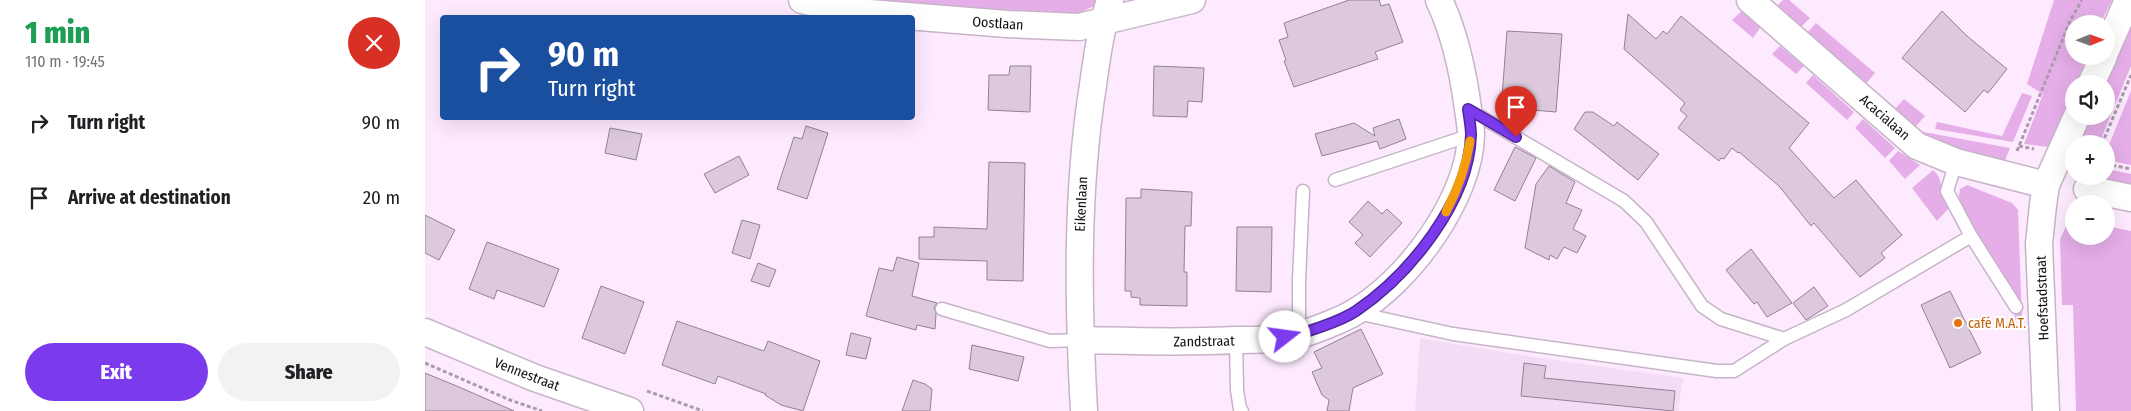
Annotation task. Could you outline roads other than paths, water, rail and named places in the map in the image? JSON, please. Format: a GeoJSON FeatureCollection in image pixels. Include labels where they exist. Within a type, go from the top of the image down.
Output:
{"type":"FeatureCollection","features":[{"type":"Feature","properties":{"kind":"street","name":"Oostlaan"},"geometry":{"type":"LineString","coordinates":[[802,0],[857,12],[894,15]]}},
{"type":"Feature","properties":{"kind":"street","name":"Oostlaan"},"geometry":{"type":"LineString","coordinates":[[915,17],[1007,24],[1079,27],[1106,11],[1192,0]]}},
{"type":"Feature","properties":{"kind":"street","name":"Zandstraat"},"geometry":{"type":"LineString","coordinates":[[1080,340],[1189,342],[1271,339],[1299,335],[1354,312],[1393,282],[1418,256],[1437,228],[1457,192],[1467,160],[1471,135],[1464,78],[1448,20],[1439,0]]}},
{"type":"Feature","properties":{"kind":"street","name":"Acacialaan"},"geometry":{"type":"LineString","coordinates":[[1750,0],[1917,146],[1956,162],[2046,185]]}},
{"type":"Feature","properties":{"kind":"street"},"geometry":{"type":"LineString","coordinates":[[2115,30],[2128,0]]}},
{"type":"Feature","properties":{"kind":"street","name":"Eikenlaan"},"geometry":{"type":"LineString","coordinates":[[1084,411],[1080,340],[1079,227],[1087,128],[1106,11]]}},
{"type":"Feature","properties":{"kind":"street","name":"Hoefstadstraat"},"geometry":{"type":"LineString","coordinates":[[2046,411],[2039,244],[2046,185],[2073,125]]}},
{"type":"Feature","properties":{"kind":"street"},"geometry":{"type":"LineString","coordinates":[[2087,189],[2131,198]]}},
{"type":"Feature","properties":{"kind":"street","name":"Vennestraat"},"geometry":{"type":"LineString","coordinates":[[425,332],[535,378],[630,411]]}},
{"type":"Feature","properties":{"kind":"lane"},"geometry":{"type":"LineString","coordinates":[[1468,109],[1624,201],[1646,222],[1702,306],[1721,319],[1784,339]]}},
{"type":"Feature","properties":{"kind":"lane"},"geometry":{"type":"LineString","coordinates":[[1335,180],[1471,135]]}},
{"type":"Feature","properties":{"kind":"lane"},"geometry":{"type":"LineString","coordinates":[[1956,162],[1947,191],[1971,236],[2016,307]]}},
{"type":"Feature","properties":{"kind":"lane"},"geometry":{"type":"LineString","coordinates":[[1299,335],[1299,280],[1303,191]]}},
{"type":"Feature","properties":{"kind":"lane"},"geometry":{"type":"LineString","coordinates":[[1354,312],[1453,334],[1717,371],[1734,371],[1784,339],[1846,310],[1971,236]]}},
{"type":"Feature","properties":{"kind":"lane"},"geometry":{"type":"LineString","coordinates":[[942,309],[1050,341],[1080,340]]}},
{"type":"Feature","properties":{"kind":"lane"},"geometry":{"type":"LineString","coordinates":[[1236,340],[1237,390],[1242,411]]}},
{"type":"Feature","properties":{"kind":"place","name":"café M.A.T."},"geometry":{"type":"Point","coordinates":[1958,323]}}]}
